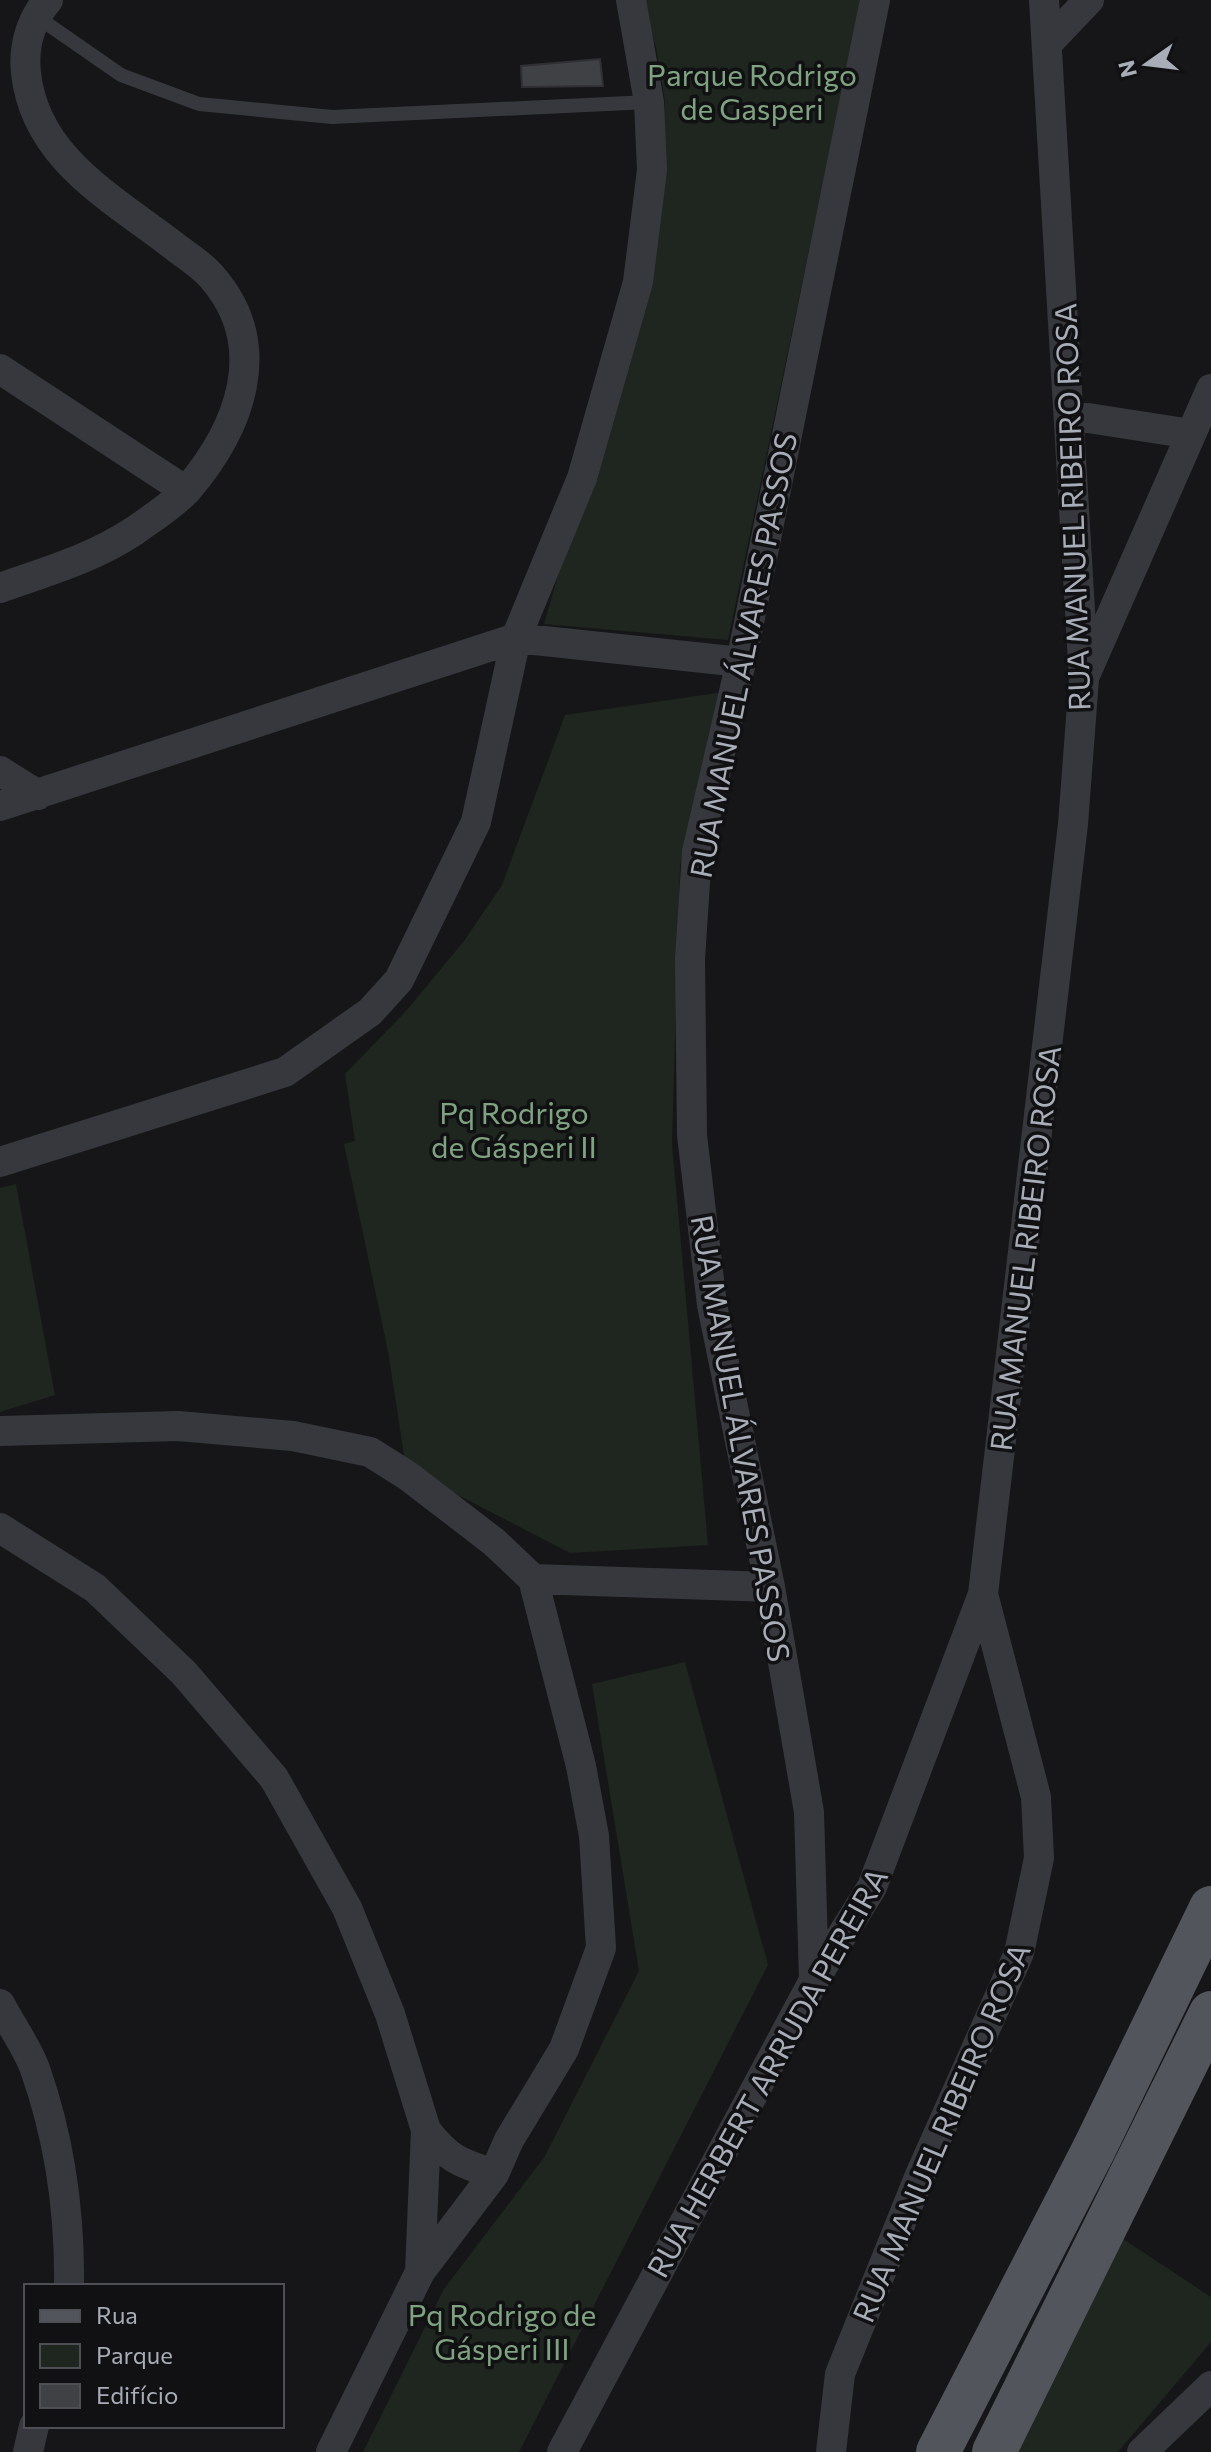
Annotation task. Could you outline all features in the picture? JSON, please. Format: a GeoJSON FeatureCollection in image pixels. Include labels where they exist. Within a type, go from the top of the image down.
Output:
{"type":"FeatureCollection","features":[{"type":"Feature","properties":{"kind":"main road"},"geometry":{"type":"LineString","coordinates":[[938,2452],[1094,2149],[1211,1908]]}},
{"type":"Feature","properties":{"kind":"main road"},"geometry":{"type":"LineString","coordinates":[[994,2452],[1211,2013]]}},
{"type":"Feature","properties":{"kind":"street"},"geometry":{"type":"LineString","coordinates":[[0,1162],[285,1072],[370,1012],[399,980],[476,822],[516,638],[582,478],[638,282],[652,170],[649,102],[631,0]]}},
{"type":"Feature","properties":{"kind":"street","name":"RUA MANUEL ÁLVARES PASSOS"},"geometry":{"type":"LineString","coordinates":[[814,1980],[809,1812],[770,1587],[712,1305],[692,1135],[690,959],[697,852],[741,662],[875,0]]}},
{"type":"Feature","properties":{"kind":"street","name":"RUA MANUEL RIBEIRO ROSA"},"geometry":{"type":"LineString","coordinates":[[831,2452],[840,2374],[920,2175],[1019,1953],[1039,1858],[1036,1797],[983,1594],[1073,824],[1084,679],[1044,0]]}},
{"type":"Feature","properties":{"kind":"street"},"geometry":{"type":"LineString","coordinates":[[1048,43],[1089,0]]}},
{"type":"Feature","properties":{"kind":"street"},"geometry":{"type":"LineString","coordinates":[[0,588],[71,563],[132,532],[186,491],[225,434],[246,381],[242,332],[231,302],[211,274],[77,171],[47,140],[29,99],[24,56],[42,8]]}},
{"type":"Feature","properties":{"kind":"street"},"geometry":{"type":"LineString","coordinates":[[0,369],[186,491]]}},
{"type":"Feature","properties":{"kind":"street"},"geometry":{"type":"LineString","coordinates":[[1084,679],[1211,389]]}},
{"type":"Feature","properties":{"kind":"street"},"geometry":{"type":"LineString","coordinates":[[1069,415],[1191,434]]}},
{"type":"Feature","properties":{"kind":"street"},"geometry":{"type":"LineString","coordinates":[[0,806],[516,638],[741,662]]}},
{"type":"Feature","properties":{"kind":"street"},"geometry":{"type":"LineString","coordinates":[[0,771],[38,795]]}},
{"type":"Feature","properties":{"kind":"street"},"geometry":{"type":"LineString","coordinates":[[0,1431],[178,1426],[293,1436],[370,1452],[408,1476],[494,1542],[533,1579],[581,1766],[594,1836],[601,1948],[564,2049],[509,2140],[494,2174],[420,2272],[331,2452]]}},
{"type":"Feature","properties":{"kind":"street"},"geometry":{"type":"LineString","coordinates":[[0,1528],[95,1588],[184,1673],[274,1778],[347,1908],[390,2014],[426,2130],[420,2272]]}},
{"type":"Feature","properties":{"kind":"street"},"geometry":{"type":"LineString","coordinates":[[533,1579],[770,1587]]}},
{"type":"Feature","properties":{"kind":"street","name":"RUA HERBERT ARRUDA PEREIRA"},"geometry":{"type":"LineString","coordinates":[[562,2452],[814,1980],[872,1887],[983,1594]]}},
{"type":"Feature","properties":{"kind":"street"},"geometry":{"type":"LineString","coordinates":[[0,2004],[34,2067],[59,2155],[70,2223],[69,2284]]}},
{"type":"Feature","properties":{"kind":"street"},"geometry":{"type":"LineString","coordinates":[[426,2130],[442,2151],[457,2163],[494,2174]]}},
{"type":"Feature","properties":{"kind":"street"},"geometry":{"type":"LineString","coordinates":[[1142,2452],[1211,2386]]}},
{"type":"Feature","properties":{"kind":"street"},"geometry":{"type":"LineString","coordinates":[[28,2452],[34,2428]]}},
{"type":"Feature","properties":{"kind":"lane"},"geometry":{"type":"LineString","coordinates":[[42,8],[121,75],[199,104],[332,117],[649,102]]}},
{"type":"Feature","properties":{"kind":"green space","name":"Parque Rodrigo de Gasperi"},"geometry":{"type":"Polygon","coordinates":[[[640,0],[861,0],[728,640],[544,624],[586,479],[660,169],[665,102],[656,47],[640,0]]]}},
{"type":"Feature","properties":{"kind":"green space","name":"Pq Rodrigo de Gásperi II"},"geometry":{"type":"Polygon","coordinates":[[[724,692],[680,865],[672,1144],[708,1545],[570,1553],[406,1468],[388,1351],[344,1144],[355,1141],[345,1074],[406,1011],[464,941],[502,885],[565,715],[724,692]]]}},
{"type":"Feature","properties":{"kind":"green space"},"geometry":{"type":"Polygon","coordinates":[[[16,1184],[55,1395],[0,1412],[0,1188],[16,1184]]]}},
{"type":"Feature","properties":{"kind":"green space","name":"Pq Rodrigo de Gásperi III"},"geometry":{"type":"Polygon","coordinates":[[[685,1662],[768,1965],[519,2452],[363,2452],[444,2289],[545,2156],[639,1971],[592,1684],[685,1662]]]}},
{"type":"Feature","properties":{"kind":"green space"},"geometry":{"type":"Polygon","coordinates":[[[1111,2231],[1211,2297],[1211,2342],[1118,2452],[984,2452],[1111,2231]]]}},
{"type":"Feature","properties":{"kind":"building"},"geometry":{"type":"Polygon","coordinates":[[[600,59],[603,86],[522,87],[521,66],[600,59]]]}}]}
